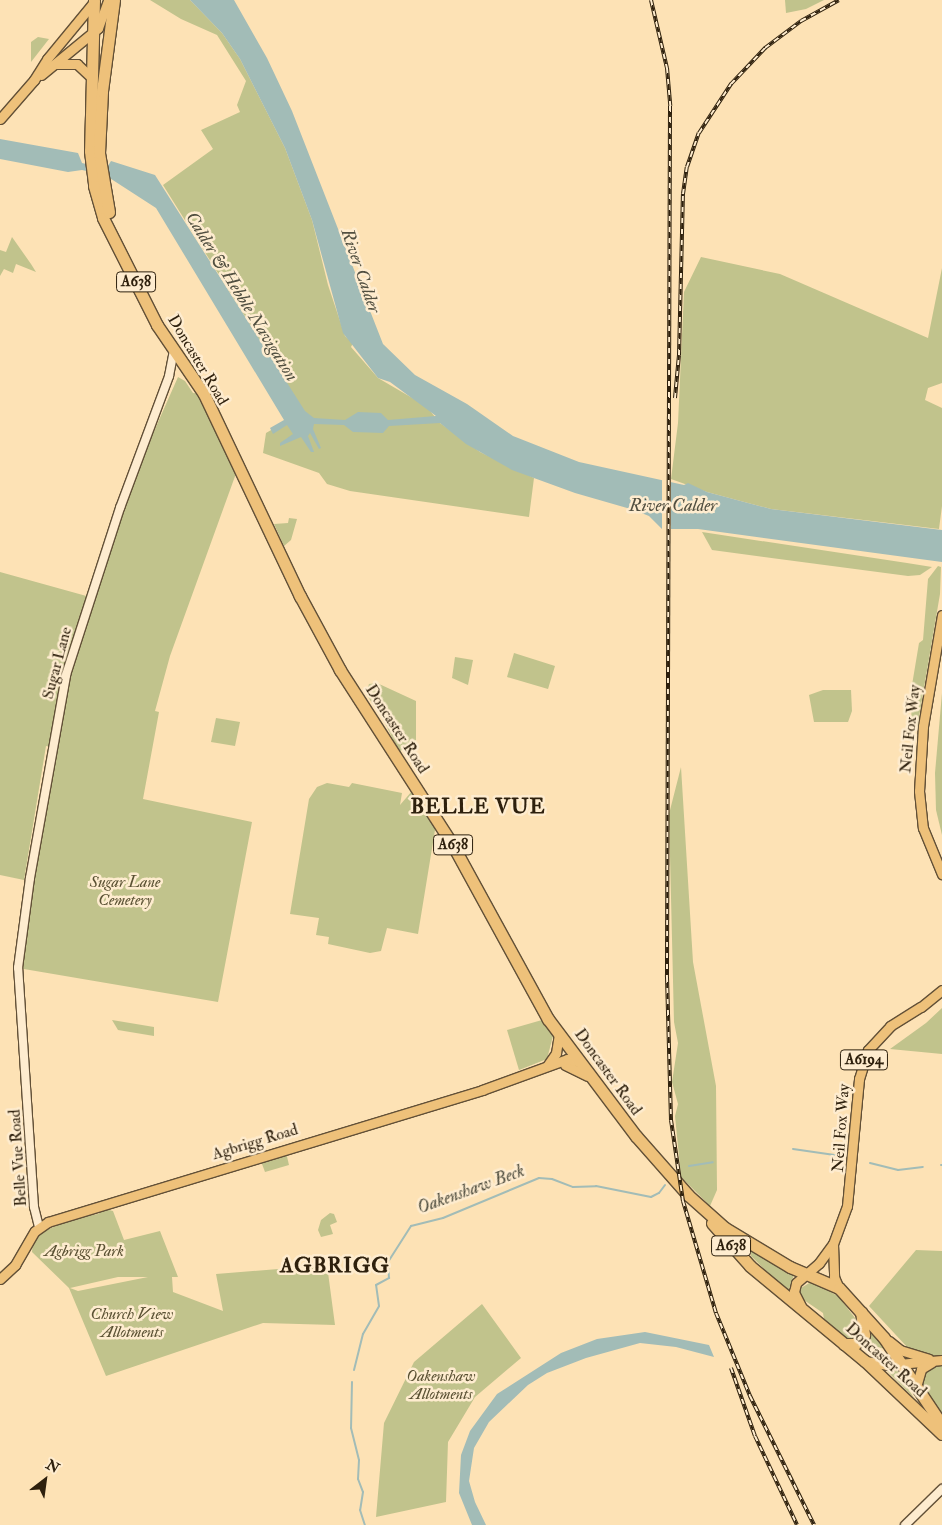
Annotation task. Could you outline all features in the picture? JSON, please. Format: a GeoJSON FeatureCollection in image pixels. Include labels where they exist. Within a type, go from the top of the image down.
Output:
{"type":"FeatureCollection","features":[{"type":"Feature","properties":{"kind":"highway","name":"Doncaster Road"},"geometry":{"type":"LineString","coordinates":[[94,152],[114,0]]}},
{"type":"Feature","properties":{"kind":"highway","name":"Doncaster Road"},"geometry":{"type":"LineString","coordinates":[[94,1],[90,77],[94,152],[103,218],[158,325],[204,394],[258,512],[334,659],[451,842],[520,969],[559,1033],[636,1136],[700,1207],[742,1258],[864,1361],[942,1434]]}},
{"type":"Feature","properties":{"kind":"highway","name":"Doncaster Road"},"geometry":{"type":"LineString","coordinates":[[700,1207],[751,1244],[839,1288],[861,1310],[884,1338],[917,1391],[942,1425]]}},
{"type":"Feature","properties":{"kind":"highway"},"geometry":{"type":"LineString","coordinates":[[751,1244],[746,1252],[748,1257],[767,1281]]}},
{"type":"Feature","properties":{"kind":"highway"},"geometry":{"type":"LineString","coordinates":[[844,1344],[855,1344],[864,1335],[861,1310]]}},
{"type":"Feature","properties":{"kind":"main road"},"geometry":{"type":"LineString","coordinates":[[34,80],[91,36],[106,14],[108,0]]}},
{"type":"Feature","properties":{"kind":"main road"},"geometry":{"type":"LineString","coordinates":[[2,116],[34,80],[47,59],[94,1]]}},
{"type":"Feature","properties":{"kind":"main road"},"geometry":{"type":"LineString","coordinates":[[56,64],[77,64],[90,77]]}},
{"type":"Feature","properties":{"kind":"main road","name":"Neil Fox Way"},"geometry":{"type":"LineString","coordinates":[[942,615],[922,733],[919,791],[923,828],[942,874]]}},
{"type":"Feature","properties":{"kind":"main road","name":"Neil Fox Way"},"geometry":{"type":"LineString","coordinates":[[839,1288],[834,1277],[834,1244],[850,1191],[859,1079],[868,1050],[890,1026],[921,1007],[942,990]]}},
{"type":"Feature","properties":{"kind":"main road"},"geometry":{"type":"LineString","coordinates":[[543,1070],[556,1053],[559,1033]]}},
{"type":"Feature","properties":{"kind":"main road","name":"Agbrigg Road"},"geometry":{"type":"LineString","coordinates":[[543,1070],[567,1059],[580,1062]]}},
{"type":"Feature","properties":{"kind":"main road","name":"Agbrigg Road"},"geometry":{"type":"LineString","coordinates":[[39,1227],[543,1070],[580,1062]]}},
{"type":"Feature","properties":{"kind":"main road"},"geometry":{"type":"LineString","coordinates":[[565,1065],[579,1069],[593,1079]]}},
{"type":"Feature","properties":{"kind":"main road"},"geometry":{"type":"LineString","coordinates":[[0,1279],[15,1265],[39,1227]]}},
{"type":"Feature","properties":{"kind":"main road","name":"Neil Fox Way"},"geometry":{"type":"LineString","coordinates":[[804,1312],[794,1288],[834,1244]]}},
{"type":"Feature","properties":{"kind":"main road"},"geometry":{"type":"LineString","coordinates":[[884,1338],[900,1350],[939,1360]]}},
{"type":"Feature","properties":{"kind":"main road"},"geometry":{"type":"LineString","coordinates":[[864,1361],[901,1364],[939,1360]]}},
{"type":"Feature","properties":{"kind":"main road"},"geometry":{"type":"LineString","coordinates":[[917,1391],[916,1378],[921,1369],[939,1360]]}},
{"type":"Feature","properties":{"kind":"street","name":"Sugar Lane"},"geometry":{"type":"LineString","coordinates":[[18,968],[49,764],[66,675],[120,508],[169,376],[174,349]]}},
{"type":"Feature","properties":{"kind":"street"},"geometry":{"type":"LineString","coordinates":[[169,376],[178,370],[190,372]]}},
{"type":"Feature","properties":{"kind":"street","name":"Belle Vue Road"},"geometry":{"type":"LineString","coordinates":[[18,968],[34,1208],[39,1227]]}},
{"type":"Feature","properties":{"kind":"street"},"geometry":{"type":"LineString","coordinates":[[905,1525],[942,1488]]}},
{"type":"Feature","properties":{"kind":"green space"},"geometry":{"type":"Polygon","coordinates":[[[150,0],[190,0],[222,33],[240,59],[285,148],[312,220],[328,285],[345,336],[353,343],[351,347],[378,378],[426,406],[440,423],[480,452],[534,478],[529,517],[350,491],[327,484],[319,473],[263,453],[266,433],[304,411],[163,185],[213,149],[201,130],[240,112],[237,105],[246,81],[217,35],[181,19],[150,0]]]}},
{"type":"Feature","properties":{"kind":"green space"},"geometry":{"type":"Polygon","coordinates":[[[785,0],[824,0],[806,9],[786,13],[785,0]]]}},
{"type":"Feature","properties":{"kind":"green space"},"geometry":{"type":"Polygon","coordinates":[[[38,37],[49,39],[31,62],[31,42],[38,37]]]}},
{"type":"Feature","properties":{"kind":"green space"},"geometry":{"type":"Polygon","coordinates":[[[12,237],[36,272],[16,264],[13,273],[4,269],[0,276],[0,250],[6,252],[12,237]]]}},
{"type":"Feature","properties":{"kind":"green space"},"geometry":{"type":"Polygon","coordinates":[[[701,257],[780,274],[928,338],[942,268],[942,383],[928,388],[925,400],[942,408],[942,506],[939,529],[771,509],[707,492],[671,479],[678,423],[684,292],[701,257]]]}},
{"type":"Feature","properties":{"kind":"green space","name":"Sugar Lane Cemetery"},"geometry":{"type":"Polygon","coordinates":[[[178,377],[185,381],[193,393],[204,394],[238,468],[170,656],[155,711],[159,712],[143,799],[252,822],[218,1002],[18,968],[51,747],[46,746],[24,880],[0,875],[0,572],[90,597],[120,508],[178,377]]]}},
{"type":"Feature","properties":{"kind":"green space"},"geometry":{"type":"Polygon","coordinates":[[[289,518],[297,519],[291,540],[284,546],[274,524],[288,523],[289,518]]]}},
{"type":"Feature","properties":{"kind":"green space"},"geometry":{"type":"Polygon","coordinates":[[[702,532],[932,567],[920,575],[908,576],[712,550],[702,532]]]}},
{"type":"Feature","properties":{"kind":"green space"},"geometry":{"type":"Polygon","coordinates":[[[938,566],[941,567],[940,594],[917,729],[911,729],[912,685],[919,643],[923,640],[928,579],[938,566]]]}},
{"type":"Feature","properties":{"kind":"green space"},"geometry":{"type":"Polygon","coordinates":[[[514,653],[555,666],[548,689],[507,677],[514,653]]]}},
{"type":"Feature","properties":{"kind":"green space"},"geometry":{"type":"Polygon","coordinates":[[[455,657],[473,660],[468,685],[452,678],[455,657]]]}},
{"type":"Feature","properties":{"kind":"green space"},"geometry":{"type":"Polygon","coordinates":[[[377,683],[416,701],[416,740],[399,752],[384,721],[366,694],[369,684],[377,683]]]}},
{"type":"Feature","properties":{"kind":"green space"},"geometry":{"type":"Polygon","coordinates":[[[823,690],[851,690],[852,711],[848,722],[814,722],[809,695],[823,690]]]}},
{"type":"Feature","properties":{"kind":"green space"},"geometry":{"type":"Polygon","coordinates":[[[942,693],[942,835],[936,810],[935,773],[942,693]]]}},
{"type":"Feature","properties":{"kind":"green space"},"geometry":{"type":"Polygon","coordinates":[[[216,718],[240,722],[235,746],[211,742],[216,718]]]}},
{"type":"Feature","properties":{"kind":"green space"},"geometry":{"type":"Polygon","coordinates":[[[681,767],[693,962],[716,1086],[717,1190],[710,1206],[681,1177],[675,1116],[678,1104],[672,1082],[678,1043],[674,1022],[669,814],[681,767]]]}},
{"type":"Feature","properties":{"kind":"green space"},"geometry":{"type":"Polygon","coordinates":[[[327,783],[349,787],[352,783],[402,793],[400,805],[412,791],[436,824],[418,934],[387,928],[381,951],[370,953],[328,944],[329,937],[316,935],[319,918],[290,914],[309,799],[317,787],[327,783]]]}},
{"type":"Feature","properties":{"kind":"green space"},"geometry":{"type":"Polygon","coordinates":[[[942,1008],[942,1054],[890,1049],[926,1023],[942,1008]]]}},
{"type":"Feature","properties":{"kind":"green space"},"geometry":{"type":"Polygon","coordinates":[[[112,1020],[154,1027],[154,1036],[118,1030],[112,1020]]]}},
{"type":"Feature","properties":{"kind":"green space"},"geometry":{"type":"Polygon","coordinates":[[[542,1020],[553,1036],[547,1059],[519,1070],[507,1030],[542,1020]]]}},
{"type":"Feature","properties":{"kind":"green space"},"geometry":{"type":"Polygon","coordinates":[[[285,1148],[289,1165],[265,1172],[259,1156],[285,1148]]]}},
{"type":"Feature","properties":{"kind":"green space","name":"Church View Allotments"},"geometry":{"type":"Polygon","coordinates":[[[105,1209],[113,1211],[124,1240],[160,1231],[178,1277],[172,1277],[173,1292],[223,1311],[216,1274],[327,1265],[335,1325],[263,1323],[106,1376],[69,1288],[32,1252],[33,1240],[44,1231],[75,1218],[98,1214],[105,1209]],[[118,1277],[70,1288],[78,1291],[148,1277],[118,1277]]]}},
{"type":"Feature","properties":{"kind":"green space"},"geometry":{"type":"Polygon","coordinates":[[[330,1213],[334,1214],[337,1222],[330,1225],[333,1234],[321,1237],[318,1230],[321,1220],[330,1213]]]}},
{"type":"Feature","properties":{"kind":"green space"},"geometry":{"type":"Polygon","coordinates":[[[751,1250],[794,1275],[788,1292],[751,1256],[751,1250]]]}},
{"type":"Feature","properties":{"kind":"green space"},"geometry":{"type":"Polygon","coordinates":[[[916,1250],[942,1251],[942,1425],[917,1391],[923,1377],[908,1348],[869,1306],[916,1250]]]}},
{"type":"Feature","properties":{"kind":"green space"},"geometry":{"type":"Polygon","coordinates":[[[811,1282],[838,1296],[862,1327],[850,1341],[824,1319],[823,1313],[801,1298],[801,1288],[811,1282]]]}},
{"type":"Feature","properties":{"kind":"green space","name":"Oakenshaw Allotments"},"geometry":{"type":"Polygon","coordinates":[[[482,1304],[521,1358],[475,1397],[448,1442],[446,1502],[376,1517],[384,1423],[414,1362],[482,1304]]]}},
{"type":"Feature","properties":{"kind":"green space"},"geometry":{"type":"Polygon","coordinates":[[[872,1330],[885,1349],[866,1344],[872,1330]]]}},
{"type":"Feature","properties":{"kind":"green space"},"geometry":{"type":"Polygon","coordinates":[[[900,1367],[898,1372],[914,1398],[887,1371],[900,1367]]]}},
{"type":"Feature","properties":{"kind":"water","name":"River Calder"},"geometry":{"type":"Polygon","coordinates":[[[190,0],[234,0],[267,58],[292,111],[383,344],[415,375],[467,404],[513,436],[579,462],[684,485],[688,483],[707,492],[771,509],[942,530],[942,562],[698,529],[662,529],[649,516],[634,510],[575,493],[512,470],[466,444],[440,423],[389,426],[383,433],[353,432],[344,425],[314,424],[313,429],[321,448],[319,449],[310,433],[308,436],[314,452],[311,452],[301,437],[280,446],[280,443],[293,434],[287,425],[273,434],[270,428],[284,420],[156,208],[105,175],[82,170],[68,172],[0,159],[0,139],[78,153],[82,163],[106,169],[111,161],[155,175],[305,411],[314,418],[345,420],[358,412],[381,413],[388,420],[436,416],[390,382],[378,378],[343,333],[312,220],[285,148],[240,59],[222,33],[190,0]]]}},
{"type":"Feature","properties":{"kind":"water"},"geometry":{"type":"Polygon","coordinates":[[[645,1332],[709,1345],[714,1357],[676,1347],[640,1343],[586,1358],[547,1373],[528,1385],[489,1422],[474,1448],[469,1481],[475,1502],[486,1525],[472,1525],[459,1493],[461,1455],[470,1431],[497,1394],[561,1353],[597,1339],[645,1332]]]}},
{"type":"Feature","properties":{"kind":"pier"},"geometry":{"type":"Polygon","coordinates":[[[662,476],[671,478],[671,533],[662,531],[662,476]]]}},
{"type":"Feature","properties":{"kind":"waterway","name":"Oakenshaw Beck"},"geometry":{"type":"LineString","coordinates":[[793,1149],[841,1156]]}},
{"type":"Feature","properties":{"kind":"waterway","name":"Oakenshaw Beck"},"geometry":{"type":"LineString","coordinates":[[689,1166],[713,1162]]}},
{"type":"Feature","properties":{"kind":"waterway","name":"Oakenshaw Beck"},"geometry":{"type":"LineString","coordinates":[[870,1163],[898,1170],[923,1167]]}},
{"type":"Feature","properties":{"kind":"waterway","name":"Oakenshaw Beck"},"geometry":{"type":"LineString","coordinates":[[354,1370],[363,1334],[379,1306],[376,1285],[389,1278],[388,1262],[411,1226],[443,1218],[539,1178],[552,1179],[573,1187],[596,1186],[651,1197],[659,1193],[665,1185]]}},
{"type":"Feature","properties":{"kind":"waterway","name":"Oakenshaw Beck"},"geometry":{"type":"LineString","coordinates":[[352,1382],[351,1428],[359,1460],[358,1479],[363,1492],[360,1510],[365,1525]]}},
{"type":"Feature","properties":{"kind":"railway"},"geometry":{"type":"LineString","coordinates":[[651,0],[667,68],[670,106],[667,977],[671,1120],[683,1201],[716,1313],[750,1396],[814,1525]]}},
{"type":"Feature","properties":{"kind":"railway"},"geometry":{"type":"LineString","coordinates":[[675,398],[679,355],[683,194],[687,167],[699,133],[731,84],[765,48],[801,21],[839,0]]}},
{"type":"Feature","properties":{"kind":"railway"},"geometry":{"type":"LineString","coordinates":[[731,1368],[755,1436],[797,1525]]}},
{"type":"Feature","properties":{"kind":"district","name":"BELLE VUE"},"geometry":{"type":"Point","coordinates":[478,807]}},
{"type":"Feature","properties":{"kind":"district","name":"AGBRIGG"},"geometry":{"type":"Point","coordinates":[335,1266]}},
{"type":"Feature","properties":{"kind":"water label","name":"Calder & Hebble Navigation"},"geometry":{"type":"Point","coordinates":[241,297]}},
{"type":"Feature","properties":{"kind":"park label","name":"Agbrigg Park"},"geometry":{"type":"Point","coordinates":[84,1251]}}]}
